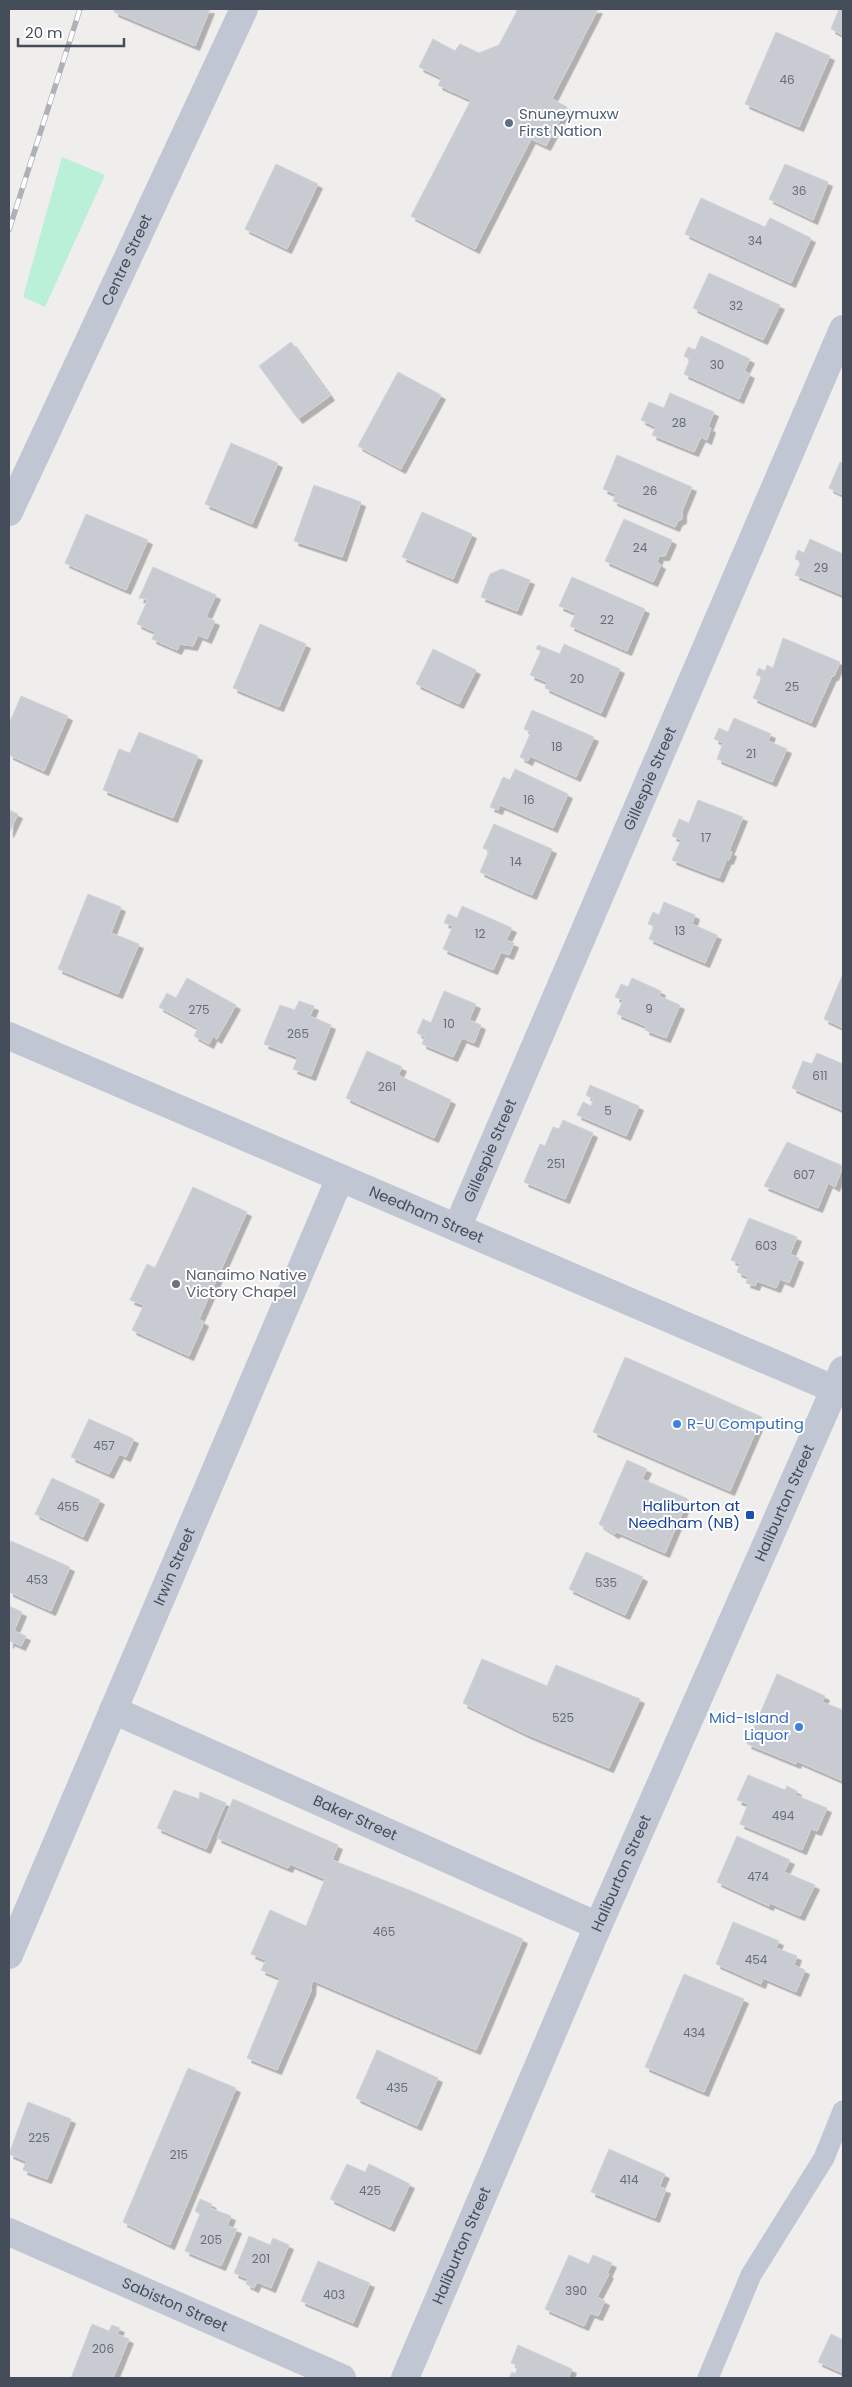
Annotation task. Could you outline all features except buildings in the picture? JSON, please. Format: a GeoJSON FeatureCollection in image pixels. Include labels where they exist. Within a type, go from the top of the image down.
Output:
{"type":"FeatureCollection","features":[{"type":"Feature","properties":{"kind":"street","name":"Centre Street"},"geometry":{"type":"LineString","coordinates":[[9,512],[244,9]]}},
{"type":"Feature","properties":{"kind":"street","name":"Gillespie Street"},"geometry":{"type":"LineString","coordinates":[[457,1228],[843,329]]}},
{"type":"Feature","properties":{"kind":"street","name":"Needham Street"},"geometry":{"type":"LineString","coordinates":[[9,1036],[457,1228],[841,1385]]}},
{"type":"Feature","properties":{"kind":"street","name":"Irwin Street"},"geometry":{"type":"LineString","coordinates":[[9,1955],[340,1178]]}},
{"type":"Feature","properties":{"kind":"street","name":"Haliburton Street"},"geometry":{"type":"LineString","coordinates":[[404,2378],[598,1926],[841,1385]]}},
{"type":"Feature","properties":{"kind":"street","name":"Baker Street"},"geometry":{"type":"LineString","coordinates":[[113,1710],[598,1926]]}},
{"type":"Feature","properties":{"kind":"street","name":"Sabiston Street"},"geometry":{"type":"LineString","coordinates":[[9,2232],[342,2378]]}},
{"type":"Feature","properties":{"kind":"lane"},"geometry":{"type":"LineString","coordinates":[[708,2378],[752,2275],[824,2158],[843,2111]]}},
{"type":"Feature","properties":{"kind":"green space"},"geometry":{"type":"Polygon","coordinates":[[[62,157],[105,175],[45,307],[23,297],[62,157]]]}},
{"type":"Feature","properties":{"kind":"railway"},"geometry":{"type":"LineString","coordinates":[[9,230],[80,9]]}},
{"type":"Feature","properties":{"kind":"place","name":"Snuneymuxw First Nation"},"geometry":{"type":"Point","coordinates":[509,123]}},
{"type":"Feature","properties":{"kind":"place","name":"Nanaimo Native Victory Chapel"},"geometry":{"type":"Point","coordinates":[176,1284]}},
{"type":"Feature","properties":{"kind":"place","name":"R-U Computing"},"geometry":{"type":"Point","coordinates":[677,1424]}},
{"type":"Feature","properties":{"kind":"place","name":"Haliburton at Needham (NB)"},"geometry":{"type":"Point","coordinates":[750,1515]}},
{"type":"Feature","properties":{"kind":"place","name":"Mid-Island Liquor"},"geometry":{"type":"Point","coordinates":[799,1727]}}]}
